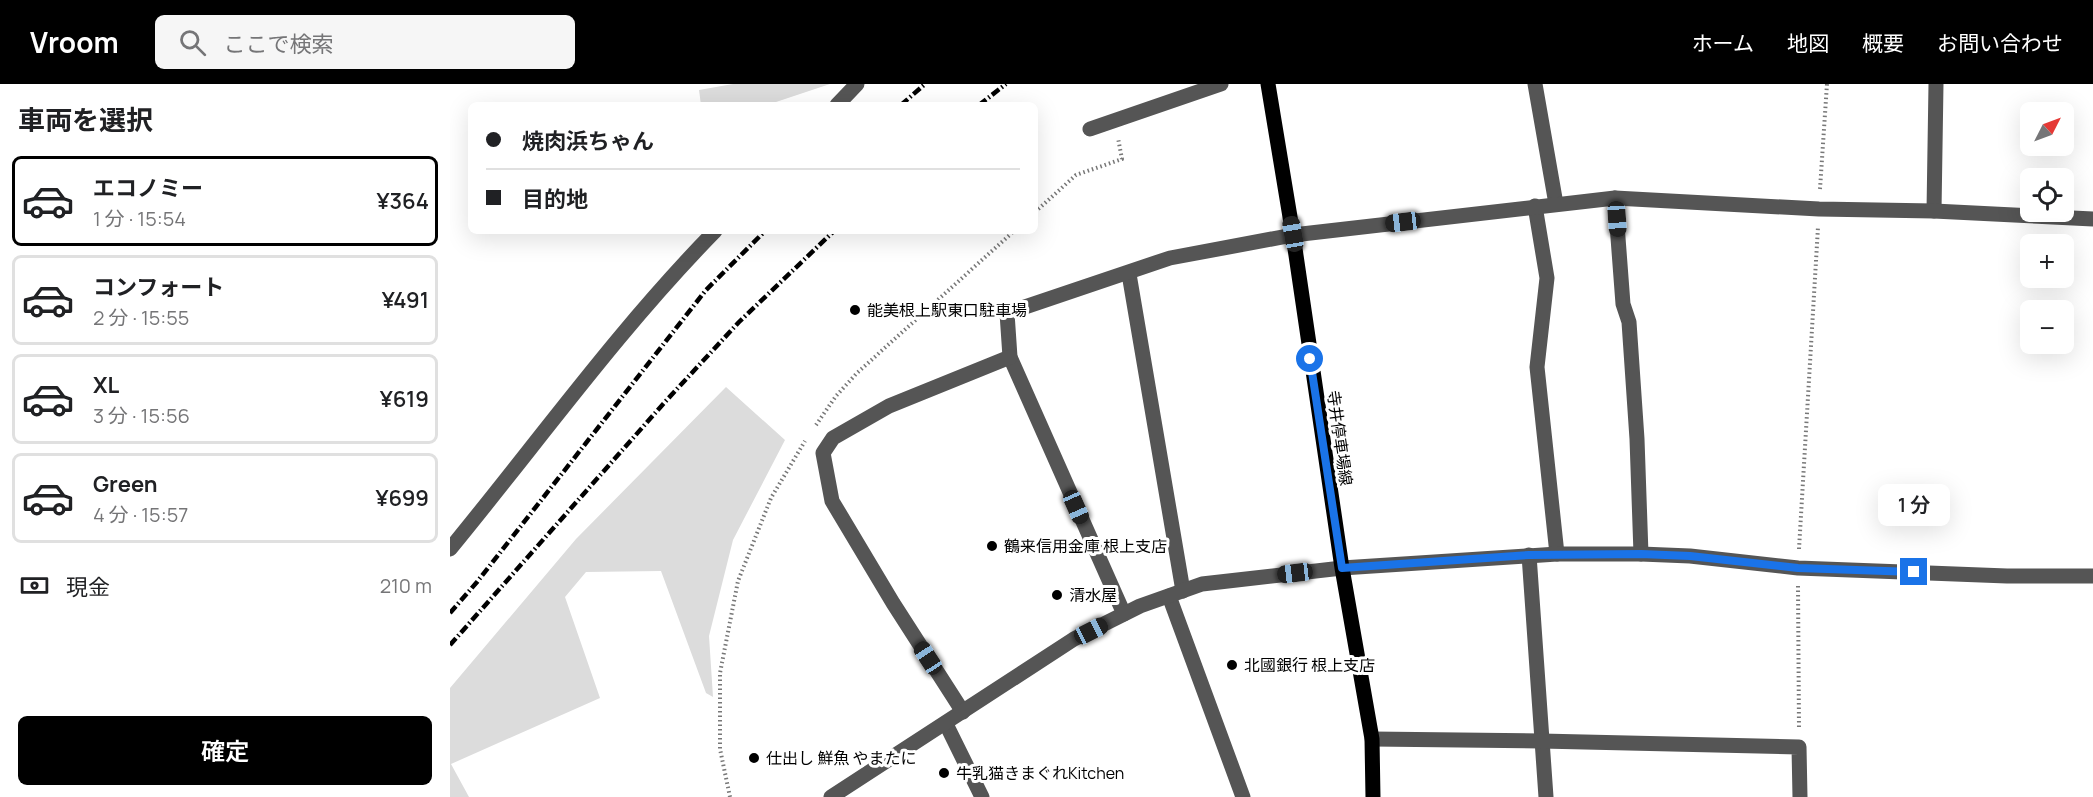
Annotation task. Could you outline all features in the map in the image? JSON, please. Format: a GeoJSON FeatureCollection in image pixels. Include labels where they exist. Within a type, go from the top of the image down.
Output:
{"type":"FeatureCollection","features":[{"type":"Feature","properties":{"kind":"main road","name":"寺井停車場線"},"geometry":{"type":"LineString","coordinates":[[1268,84],[1293,234],[1342,568],[1372,739],[1373,797]]}},
{"type":"Feature","properties":{"kind":"street"},"geometry":{"type":"LineString","coordinates":[[840,102],[857,84]]}},
{"type":"Feature","properties":{"kind":"street"},"geometry":{"type":"LineString","coordinates":[[1090,129],[1221,84]]}},
{"type":"Feature","properties":{"kind":"street"},"geometry":{"type":"LineString","coordinates":[[1535,84],[1556,204]]}},
{"type":"Feature","properties":{"kind":"street"},"geometry":{"type":"LineString","coordinates":[[1934,211],[1936,84]]}},
{"type":"Feature","properties":{"kind":"street"},"geometry":{"type":"LineString","coordinates":[[1615,198],[1623,304],[1630,334],[1641,554]]}},
{"type":"Feature","properties":{"kind":"street"},"geometry":{"type":"LineString","coordinates":[[1124,614],[1010,357],[1007,313],[1129,274],[1170,258],[1293,234],[1615,198],[1819,209],[1934,211],[2093,219]]}},
{"type":"Feature","properties":{"kind":"street"},"geometry":{"type":"LineString","coordinates":[[1535,206],[1547,278],[1537,367],[1557,554]]}},
{"type":"Feature","properties":{"kind":"street"},"geometry":{"type":"LineString","coordinates":[[451,544],[581,383],[680,267],[712,234]]}},
{"type":"Feature","properties":{"kind":"street"},"geometry":{"type":"LineString","coordinates":[[1129,274],[1176,593],[1243,797]]}},
{"type":"Feature","properties":{"kind":"street"},"geometry":{"type":"LineString","coordinates":[[963,712],[892,603],[832,501],[823,453],[833,438],[889,406],[1010,357]]}},
{"type":"Feature","properties":{"kind":"street"},"geometry":{"type":"LineString","coordinates":[[831,797],[1074,639],[1124,614],[1202,584],[1342,568],[1557,554],[1690,556],[1798,568],[2007,576],[2093,576]]}},
{"type":"Feature","properties":{"kind":"street"},"geometry":{"type":"LineString","coordinates":[[1529,555],[1546,797]]}},
{"type":"Feature","properties":{"kind":"street"},"geometry":{"type":"LineString","coordinates":[[946,724],[982,797]]}},
{"type":"Feature","properties":{"kind":"street"},"geometry":{"type":"LineString","coordinates":[[1372,739],[1799,747],[1800,797]]}},
{"type":"Feature","properties":{"kind":"path"},"geometry":{"type":"LineString","coordinates":[[1799,747],[1798,568],[1827,84]]}},
{"type":"Feature","properties":{"kind":"path"},"geometry":{"type":"LineString","coordinates":[[1038,209],[1076,175],[1122,159],[1116,132]]}},
{"type":"Feature","properties":{"kind":"path"},"geometry":{"type":"LineString","coordinates":[[813,428],[836,396],[857,373],[1011,234]]}},
{"type":"Feature","properties":{"kind":"path"},"geometry":{"type":"LineString","coordinates":[[730,797],[720,749],[720,673],[738,580],[771,498],[808,436]]}},
{"type":"Feature","properties":{"kind":"shaded area"},"geometry":{"type":"Polygon","coordinates":[[[733,84],[830,84],[776,102],[701,102],[699,90],[733,84]]]}},
{"type":"Feature","properties":{"kind":"shaded area"},"geometry":{"type":"Polygon","coordinates":[[[726,387],[785,440],[733,540],[709,636],[713,697],[706,693],[661,571],[586,572],[565,597],[600,698],[451,764],[469,797],[450,797],[450,688],[576,539],[726,387]]]}},
{"type":"Feature","properties":{"kind":"railway"},"geometry":{"type":"LineString","coordinates":[[904,102],[925,84]]}},
{"type":"Feature","properties":{"kind":"railway"},"geometry":{"type":"LineString","coordinates":[[983,102],[1006,84]]}},
{"type":"Feature","properties":{"kind":"railway"},"geometry":{"type":"LineString","coordinates":[[450,613],[477,582],[706,290],[762,234]]}},
{"type":"Feature","properties":{"kind":"railway"},"geometry":{"type":"LineString","coordinates":[[450,645],[664,403],[739,322],[831,234]]}},
{"type":"Feature","properties":{"kind":"place","name":"能美根上駅東口駐車場"},"geometry":{"type":"Point","coordinates":[855,310]}},
{"type":"Feature","properties":{"kind":"place","name":"鶴来信用金庫 根上支店"},"geometry":{"type":"Point","coordinates":[992,546]}},
{"type":"Feature","properties":{"kind":"place","name":"清水屋"},"geometry":{"type":"Point","coordinates":[1057,595]}},
{"type":"Feature","properties":{"kind":"place","name":"北國銀行 根上支店"},"geometry":{"type":"Point","coordinates":[1232,665]}},
{"type":"Feature","properties":{"kind":"place","name":"仕出し 鮮魚 やまたに"},"geometry":{"type":"Point","coordinates":[754,758]}},
{"type":"Feature","properties":{"kind":"place","name":"牛乳猫きまぐれKitchen"},"geometry":{"type":"Point","coordinates":[944,773]}},
{"type":"Feature","properties":{"kind":"route"},"geometry":{"type":"LineString","coordinates":[[1310,359],[1342,568],[1529,555],[1641,554],[1690,556],[1798,568],[1914,572]]}}]}
